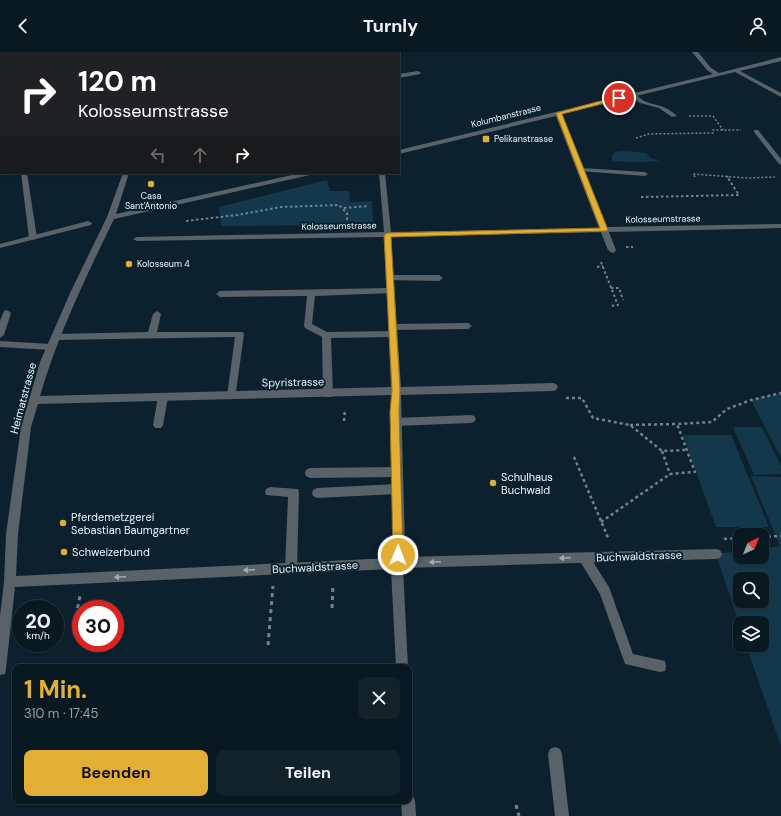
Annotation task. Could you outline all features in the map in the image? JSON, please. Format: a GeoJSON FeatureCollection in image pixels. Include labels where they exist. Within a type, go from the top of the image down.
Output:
{"type":"FeatureCollection","features":[{"type":"Feature","properties":{"kind":"street"},"geometry":{"type":"LineString","coordinates":[[695,52],[709,69],[717,74]]}},
{"type":"Feature","properties":{"kind":"street","name":"Kolumbanstrasse"},"geometry":{"type":"LineString","coordinates":[[400,152],[781,59]]}},
{"type":"Feature","properties":{"kind":"street"},"geometry":{"type":"LineString","coordinates":[[735,70],[781,95]]}},
{"type":"Feature","properties":{"kind":"street"},"geometry":{"type":"LineString","coordinates":[[400,76],[418,73]]}},
{"type":"Feature","properties":{"kind":"street"},"geometry":{"type":"LineString","coordinates":[[632,95],[642,102],[661,107],[674,116]]}},
{"type":"Feature","properties":{"kind":"street"},"geometry":{"type":"LineString","coordinates":[[558,113],[612,250]]}},
{"type":"Feature","properties":{"kind":"street"},"geometry":{"type":"LineString","coordinates":[[756,131],[781,163]]}},
{"type":"Feature","properties":{"kind":"street"},"geometry":{"type":"LineString","coordinates":[[581,170],[645,174]]}},
{"type":"Feature","properties":{"kind":"street"},"geometry":{"type":"LineString","coordinates":[[24,174],[33,238]]}},
{"type":"Feature","properties":{"kind":"street","name":"Heimatstrasse"},"geometry":{"type":"LineString","coordinates":[[0,669],[10,582],[12,534],[25,435],[45,362],[75,291],[111,217],[126,174]]}},
{"type":"Feature","properties":{"kind":"street"},"geometry":{"type":"LineString","coordinates":[[111,217],[305,174]]}},
{"type":"Feature","properties":{"kind":"street"},"geometry":{"type":"LineString","coordinates":[[382,174],[396,390],[395,422],[399,546],[397,563],[402,664]]}},
{"type":"Feature","properties":{"kind":"street"},"geometry":{"type":"LineString","coordinates":[[0,246],[88,223]]}},
{"type":"Feature","properties":{"kind":"street","name":"Kolosseumstrasse"},"geometry":{"type":"LineString","coordinates":[[137,239],[781,226]]}},
{"type":"Feature","properties":{"kind":"street"},"geometry":{"type":"LineString","coordinates":[[389,278],[439,278]]}},
{"type":"Feature","properties":{"kind":"street"},"geometry":{"type":"LineString","coordinates":[[220,294],[390,291]]}},
{"type":"Feature","properties":{"kind":"street"},"geometry":{"type":"LineString","coordinates":[[311,293],[308,326],[326,335],[468,326]]}},
{"type":"Feature","properties":{"kind":"street"},"geometry":{"type":"LineString","coordinates":[[0,335],[7,313]]}},
{"type":"Feature","properties":{"kind":"street"},"geometry":{"type":"LineString","coordinates":[[152,335],[157,314]]}},
{"type":"Feature","properties":{"kind":"street"},"geometry":{"type":"LineString","coordinates":[[0,344],[152,335],[240,334],[232,396]]}},
{"type":"Feature","properties":{"kind":"street"},"geometry":{"type":"LineString","coordinates":[[326,335],[328,394]]}},
{"type":"Feature","properties":{"kind":"street","name":"Spyristrasse"},"geometry":{"type":"LineString","coordinates":[[34,400],[328,394],[396,390],[553,387]]}},
{"type":"Feature","properties":{"kind":"street"},"geometry":{"type":"LineString","coordinates":[[158,425],[163,397]]}},
{"type":"Feature","properties":{"kind":"street"},"geometry":{"type":"LineString","coordinates":[[395,422],[471,419]]}},
{"type":"Feature","properties":{"kind":"street"},"geometry":{"type":"LineString","coordinates":[[310,473],[396,472]]}},
{"type":"Feature","properties":{"kind":"street"},"geometry":{"type":"LineString","coordinates":[[317,493],[397,490]]}},
{"type":"Feature","properties":{"kind":"street"},"geometry":{"type":"LineString","coordinates":[[270,492],[294,492],[291,568]]}},
{"type":"Feature","properties":{"kind":"street","name":"Buchwaldstrasse"},"geometry":{"type":"LineString","coordinates":[[10,582],[397,563],[716,554]]}},
{"type":"Feature","properties":{"kind":"street"},"geometry":{"type":"LineString","coordinates":[[584,558],[605,590],[629,660],[660,666]]}},
{"type":"Feature","properties":{"kind":"street"},"geometry":{"type":"LineString","coordinates":[[555,754],[562,816]]}},
{"type":"Feature","properties":{"kind":"street"},"geometry":{"type":"LineString","coordinates":[[408,804],[409,816]]}},
{"type":"Feature","properties":{"kind":"path"},"geometry":{"type":"LineString","coordinates":[[674,116],[713,116],[723,130]]}},
{"type":"Feature","properties":{"kind":"path"},"geometry":{"type":"LineString","coordinates":[[636,138],[649,134],[713,133],[713,130],[756,131]]}},
{"type":"Feature","properties":{"kind":"path"},"geometry":{"type":"LineString","coordinates":[[695,177],[693,174],[781,177]]}},
{"type":"Feature","properties":{"kind":"path"},"geometry":{"type":"LineString","coordinates":[[641,197],[739,195],[727,176]]}},
{"type":"Feature","properties":{"kind":"path"},"geometry":{"type":"LineString","coordinates":[[179,222],[236,216],[281,207],[339,205],[347,213],[347,223]]}},
{"type":"Feature","properties":{"kind":"path"},"geometry":{"type":"LineString","coordinates":[[343,208],[375,205]]}},
{"type":"Feature","properties":{"kind":"path"},"geometry":{"type":"LineString","coordinates":[[600,259],[618,306],[610,306]]}},
{"type":"Feature","properties":{"kind":"path"},"geometry":{"type":"LineString","coordinates":[[597,267],[602,266]]}},
{"type":"Feature","properties":{"kind":"path"},"geometry":{"type":"LineString","coordinates":[[611,288],[619,288],[624,300]]}},
{"type":"Feature","properties":{"kind":"path"},"geometry":{"type":"LineString","coordinates":[[558,398],[582,398],[593,418],[630,425],[677,424],[712,422],[727,409],[751,400],[781,393]]}},
{"type":"Feature","properties":{"kind":"path"},"geometry":{"type":"LineString","coordinates":[[601,522],[670,474],[694,472],[677,424]]}},
{"type":"Feature","properties":{"kind":"path"},"geometry":{"type":"LineString","coordinates":[[630,425],[662,451],[670,474]]}},
{"type":"Feature","properties":{"kind":"path"},"geometry":{"type":"LineString","coordinates":[[662,451],[685,450]]}},
{"type":"Feature","properties":{"kind":"path"},"geometry":{"type":"LineString","coordinates":[[574,457],[601,522],[608,535],[609,542]]}},
{"type":"Feature","properties":{"kind":"path"},"geometry":{"type":"LineString","coordinates":[[769,536],[781,536]]}},
{"type":"Feature","properties":{"kind":"path"},"geometry":{"type":"LineString","coordinates":[[722,539],[733,538]]}},
{"type":"Feature","properties":{"kind":"path"},"geometry":{"type":"LineString","coordinates":[[332,608],[333,580]]}},
{"type":"Feature","properties":{"kind":"path"},"geometry":{"type":"LineString","coordinates":[[268,645],[273,582]]}},
{"type":"Feature","properties":{"kind":"path"},"geometry":{"type":"LineString","coordinates":[[79,600],[82,588]]}},
{"type":"Feature","properties":{"kind":"path"},"geometry":{"type":"LineString","coordinates":[[516,805],[519,816]]}},
{"type":"Feature","properties":{"kind":"shaded area"},"geometry":{"type":"Polygon","coordinates":[[[625,151],[646,153],[651,158],[659,161],[628,162],[612,160],[612,155],[615,152],[625,151]]]}},
{"type":"Feature","properties":{"kind":"shaded area"},"geometry":{"type":"Polygon","coordinates":[[[327,180],[330,191],[349,191],[350,202],[372,201],[373,225],[221,226],[219,207],[327,180]]]}},
{"type":"Feature","properties":{"kind":"shaded area"},"geometry":{"type":"Polygon","coordinates":[[[781,393],[781,458],[751,400],[781,393]]]}},
{"type":"Feature","properties":{"kind":"shaded area"},"geometry":{"type":"Polygon","coordinates":[[[733,427],[762,427],[781,466],[781,474],[754,475],[733,427]]]}},
{"type":"Feature","properties":{"kind":"shaded area"},"geometry":{"type":"Polygon","coordinates":[[[683,435],[731,435],[769,527],[716,527],[683,435]]]}},
{"type":"Feature","properties":{"kind":"shaded area"},"geometry":{"type":"Polygon","coordinates":[[[751,476],[781,477],[781,746],[748,652],[769,652],[769,616],[737,616],[734,608],[769,608],[769,572],[733,572],[733,605],[716,554],[733,552],[733,564],[769,564],[769,548],[780,546],[751,476]]]}},
{"type":"Feature","properties":{"kind":"place","name":"Pelikanstrasse"},"geometry":{"type":"Point","coordinates":[486,139]}},
{"type":"Feature","properties":{"kind":"place","name":"Casa Sant'Antonio"},"geometry":{"type":"Point","coordinates":[151,184]}},
{"type":"Feature","properties":{"kind":"place","name":"Kolosseum 4"},"geometry":{"type":"Point","coordinates":[129,264]}},
{"type":"Feature","properties":{"kind":"place","name":"Schulhaus Buchwald"},"geometry":{"type":"Point","coordinates":[493,483]}},
{"type":"Feature","properties":{"kind":"place","name":"Pferdemetzgerei Sebastian Baumgartner"},"geometry":{"type":"Point","coordinates":[63,523]}},
{"type":"Feature","properties":{"kind":"place","name":"Schweizerbund"},"geometry":{"type":"Point","coordinates":[64,552]}},
{"type":"Feature","properties":{"kind":"route"},"geometry":{"type":"LineString","coordinates":[[398,555],[399,546],[394,412],[396,390],[394,379],[387,235],[604,230],[558,113],[619,98]]}}]}
